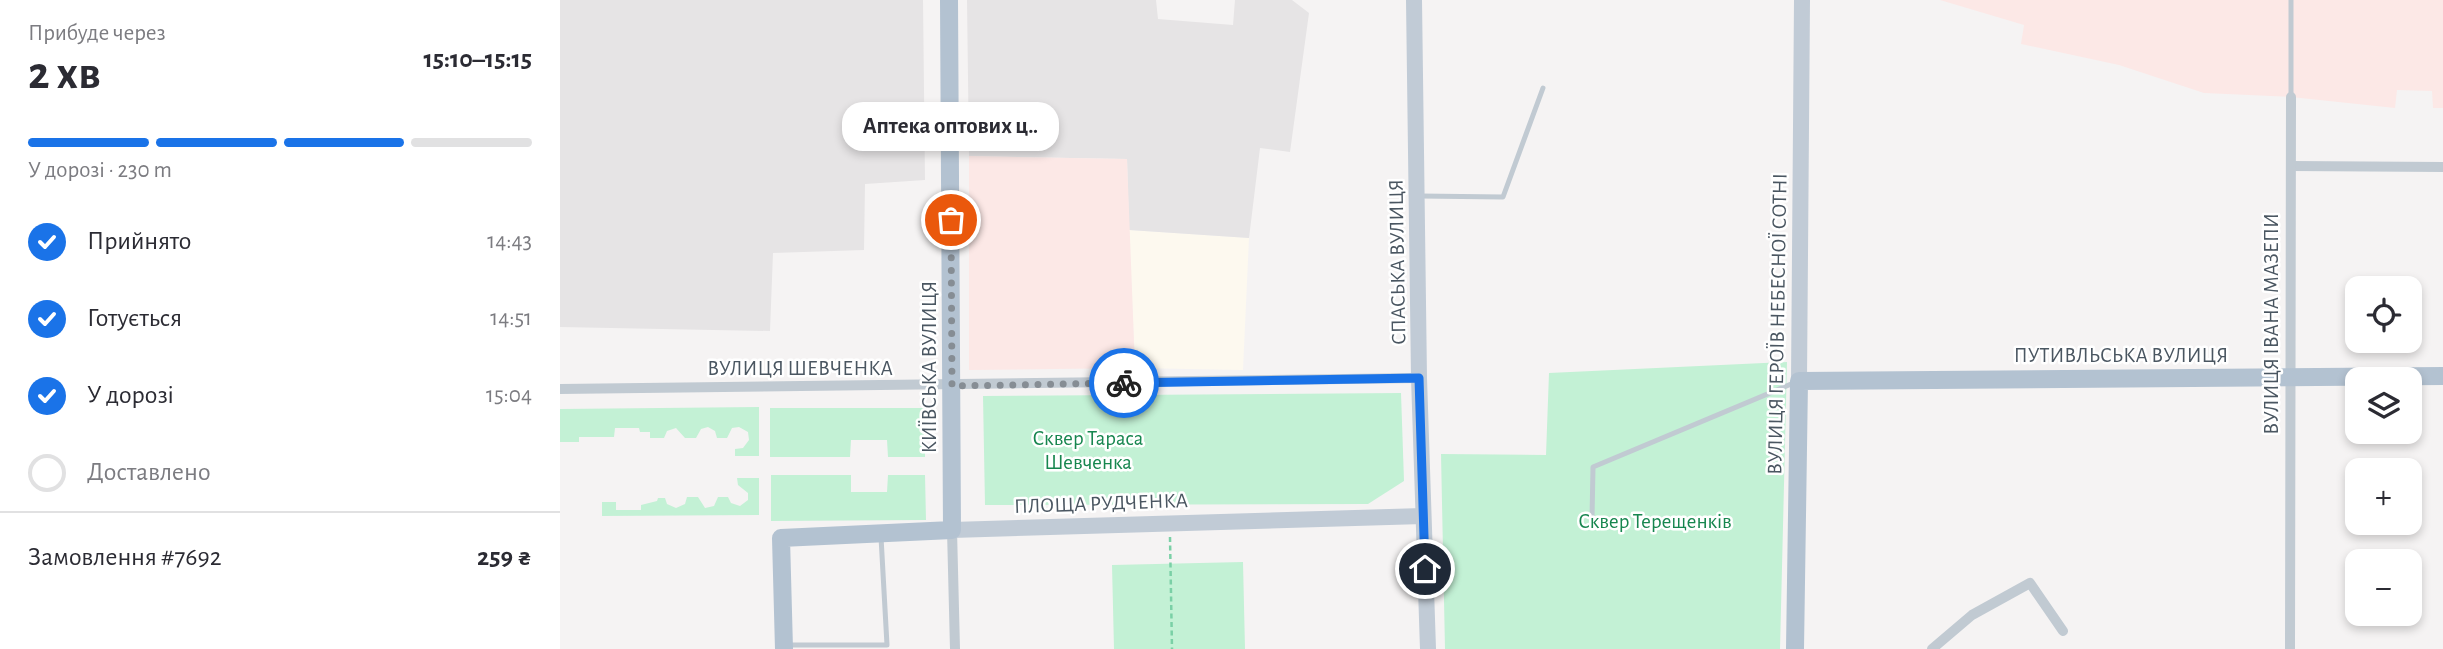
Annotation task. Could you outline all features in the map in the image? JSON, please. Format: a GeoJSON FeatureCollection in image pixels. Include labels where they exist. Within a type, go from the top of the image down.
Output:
{"type":"FeatureCollection","features":[{"type":"Feature","properties":{"kind":"main road","name":"КИЇВСЬКА ВУЛИЦЯ"},"geometry":{"type":"LineString","coordinates":[[949,0],[953,530]]}},
{"type":"Feature","properties":{"kind":"main road","name":"ПУТИВЛЬСЬКА ВУЛИЦЯ"},"geometry":{"type":"LineString","coordinates":[[1799,381],[2443,376]]}},
{"type":"Feature","properties":{"kind":"main road","name":"ВУЛИЦЯ ГЕРОЇВ НЕБЕСНОЇ СОТНІ"},"geometry":{"type":"LineString","coordinates":[[1795,649],[1799,381]]}},
{"type":"Feature","properties":{"kind":"main road","name":"ПЛОЩА РУДЧЕНКА"},"geometry":{"type":"LineString","coordinates":[[784,647],[781,538],[953,530]]}},
{"type":"Feature","properties":{"kind":"street","name":"СПАСЬКА ВУЛИЦЯ"},"geometry":{"type":"LineString","coordinates":[[1414,0],[1419,378],[1428,649]]}},
{"type":"Feature","properties":{"kind":"street","name":"ВУЛИЦЯ ГЕРОЇВ НЕБЕСНОЇ СОТНІ"},"geometry":{"type":"LineString","coordinates":[[1799,381],[1802,0]]}},
{"type":"Feature","properties":{"kind":"street","name":"ВУЛИЦЯ ІВАНА МАЗЕПИ"},"geometry":{"type":"LineString","coordinates":[[2290,649],[2291,97]]}},
{"type":"Feature","properties":{"kind":"street"},"geometry":{"type":"LineString","coordinates":[[2291,166],[2443,167]]}},
{"type":"Feature","properties":{"kind":"street","name":"ВУЛИЦЯ ШЕВЧЕНКА"},"geometry":{"type":"LineString","coordinates":[[560,389],[1419,378]]}},
{"type":"Feature","properties":{"kind":"street","name":"ПЛОЩА РУДЧЕНКА"},"geometry":{"type":"LineString","coordinates":[[953,530],[1423,516]]}},
{"type":"Feature","properties":{"kind":"street","name":"КИЇВСЬКА ВУЛИЦЯ"},"geometry":{"type":"LineString","coordinates":[[953,530],[955,649]]}},
{"type":"Feature","properties":{"kind":"street"},"geometry":{"type":"LineString","coordinates":[[1932,649],[1972,615],[2029,583],[2063,631]]}},
{"type":"Feature","properties":{"kind":"lane","name":"ВУЛИЦЯ ІВАНА МАЗЕПИ"},"geometry":{"type":"LineString","coordinates":[[2291,0],[2291,97]]}},
{"type":"Feature","properties":{"kind":"lane"},"geometry":{"type":"LineString","coordinates":[[1417,196],[1503,197],[1543,88]]}},
{"type":"Feature","properties":{"kind":"lane"},"geometry":{"type":"LineString","coordinates":[[1592,519],[1593,467],[1799,381]]}},
{"type":"Feature","properties":{"kind":"lane"},"geometry":{"type":"LineString","coordinates":[[784,647],[887,645],[881,534]]}},
{"type":"Feature","properties":{"kind":"path"},"geometry":{"type":"LineString","coordinates":[[1170,523],[1172,649]]}},
{"type":"Feature","properties":{"kind":"shaded area"},"geometry":{"type":"Polygon","coordinates":[[[560,0],[923,0],[925,180],[865,184],[864,250],[773,253],[770,331],[560,327],[560,0]]]}},
{"type":"Feature","properties":{"kind":"shaded area"},"geometry":{"type":"Polygon","coordinates":[[[967,0],[1156,0],[1158,19],[1233,25],[1235,0],[1292,0],[1309,13],[1290,152],[1260,148],[1249,238],[1129,230],[1127,159],[969,156],[967,0]]]}},
{"type":"Feature","properties":{"kind":"shaded area"},"geometry":{"type":"Polygon","coordinates":[[[1940,0],[2443,0],[2443,108],[2433,108],[2432,91],[2397,90],[2395,108],[2291,97],[2204,93],[2119,65],[2021,44],[2024,25],[1940,0]]]}},
{"type":"Feature","properties":{"kind":"shaded area"},"geometry":{"type":"Polygon","coordinates":[[[969,156],[1127,159],[1135,368],[969,370],[969,156]]]}},
{"type":"Feature","properties":{"kind":"shaded area"},"geometry":{"type":"Polygon","coordinates":[[[1129,230],[1249,238],[1243,370],[1135,368],[1129,230]]]}},
{"type":"Feature","properties":{"kind":"green space","name":"Сквер Терещенків"},"geometry":{"type":"Polygon","coordinates":[[[1787,362],[1780,649],[1445,649],[1441,454],[1546,455],[1549,373],[1787,362]]]}},
{"type":"Feature","properties":{"kind":"green space","name":"Сквер Тараса Шевченка"},"geometry":{"type":"Polygon","coordinates":[[[1401,393],[1404,481],[1368,504],[985,505],[983,396],[1401,393]]]}},
{"type":"Feature","properties":{"kind":"green space"},"geometry":{"type":"Polygon","coordinates":[[[759,407],[759,456],[735,456],[735,449],[743,448],[749,440],[748,432],[739,427],[732,428],[727,438],[717,438],[715,431],[708,427],[701,429],[696,438],[685,438],[676,428],[667,431],[664,438],[650,438],[650,432],[640,432],[639,428],[615,428],[614,437],[579,437],[579,442],[560,442],[560,409],[759,407]]]}},
{"type":"Feature","properties":{"kind":"green space"},"geometry":{"type":"Polygon","coordinates":[[[770,408],[925,408],[925,457],[888,457],[887,440],[851,440],[850,457],[770,457],[770,408]]]}},
{"type":"Feature","properties":{"kind":"green space"},"geometry":{"type":"Polygon","coordinates":[[[771,475],[851,475],[851,492],[887,492],[888,475],[925,475],[926,520],[771,521],[771,475]]]}},
{"type":"Feature","properties":{"kind":"green space"},"geometry":{"type":"Polygon","coordinates":[[[737,478],[759,478],[759,515],[602,516],[602,502],[616,502],[616,510],[641,510],[641,505],[657,501],[658,498],[665,498],[667,504],[676,508],[685,504],[687,497],[698,497],[705,508],[714,506],[718,497],[728,497],[731,503],[740,506],[748,500],[748,493],[738,485],[737,478]]]}},
{"type":"Feature","properties":{"kind":"green space"},"geometry":{"type":"Polygon","coordinates":[[[1243,562],[1245,649],[1114,649],[1112,565],[1243,562]]]}},
{"type":"Feature","properties":{"kind":"way so far"},"geometry":{"type":"LineString","coordinates":[[951,220],[952,386],[1124,383]]}},
{"type":"Feature","properties":{"kind":"place","name":"Аптека оптових ц‥"},"geometry":{"type":"Point","coordinates":[951,220]}},
{"type":"Feature","properties":{"kind":"route"},"geometry":{"type":"LineString","coordinates":[[1124,383],[1419,378],[1425,569]]}}]}
